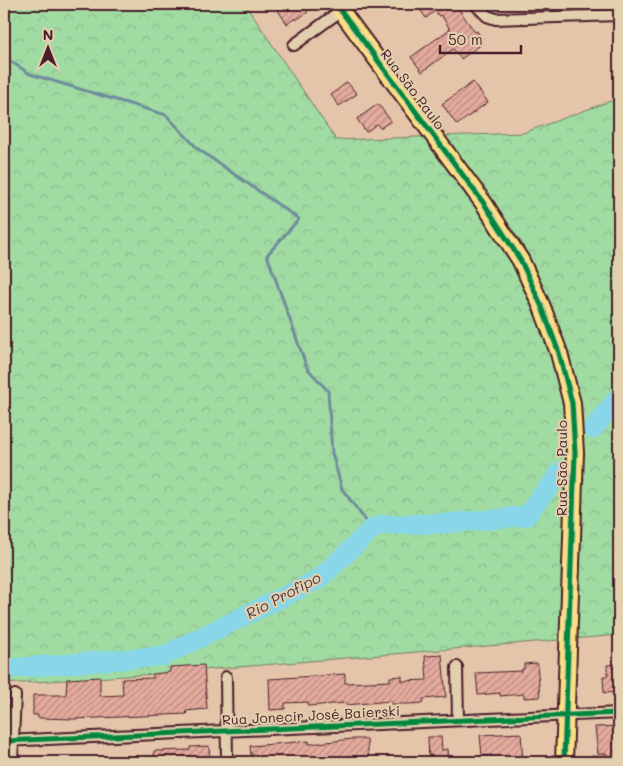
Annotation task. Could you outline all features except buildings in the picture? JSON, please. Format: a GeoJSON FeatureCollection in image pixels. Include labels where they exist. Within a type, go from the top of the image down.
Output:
{"type":"FeatureCollection","features":[{"type":"Feature","properties":{"kind":"main road","name":"Rua São Paulo"},"geometry":{"type":"LineString","coordinates":[[342,6],[485,205],[521,261],[542,307],[559,354],[572,403],[576,453],[564,762]]}},
{"type":"Feature","properties":{"kind":"street"},"geometry":{"type":"LineString","coordinates":[[474,4],[486,16],[496,19],[619,15]]}},
{"type":"Feature","properties":{"kind":"street"},"geometry":{"type":"LineString","coordinates":[[294,45],[342,6]]}},
{"type":"Feature","properties":{"kind":"street"},"geometry":{"type":"LineString","coordinates":[[457,667],[458,720]]}},
{"type":"Feature","properties":{"kind":"street"},"geometry":{"type":"LineString","coordinates":[[226,677],[227,762]]}},
{"type":"Feature","properties":{"kind":"street"},"geometry":{"type":"LineString","coordinates":[[12,762],[8,741],[15,694]]}},
{"type":"Feature","properties":{"kind":"street","name":"Rua Jonecir José Baierski"},"geometry":{"type":"LineString","coordinates":[[8,741],[619,713]]}},
{"type":"Feature","properties":{"kind":"green space"},"geometry":{"type":"Polygon","coordinates":[[[4,4],[245,4],[336,140],[523,133],[619,98],[619,635],[155,674],[4,684],[4,4]]]}},
{"type":"Feature","properties":{"kind":"waterway"},"geometry":{"type":"LineString","coordinates":[[4,57],[30,74],[166,115],[198,149],[299,219],[267,255],[307,368],[328,391],[332,453],[342,489],[372,529]]}},
{"type":"Feature","properties":{"kind":"waterway","name":"Rio Profipo"},"geometry":{"type":"LineString","coordinates":[[593,429],[619,396]]}},
{"type":"Feature","properties":{"kind":"waterway","name":"Rio Profipo"},"geometry":{"type":"LineString","coordinates":[[4,669],[163,656],[319,579],[372,529],[380,525],[452,523],[526,516],[561,471]]}},
{"type":"Feature","properties":{"kind":"cycle path"},"geometry":{"type":"LineString","coordinates":[[336,4],[485,205],[521,261],[542,307],[559,353],[572,403],[575,453],[564,762]]}},
{"type":"Feature","properties":{"kind":"cycle path"},"geometry":{"type":"LineString","coordinates":[[4,741],[619,713]]}}]}
